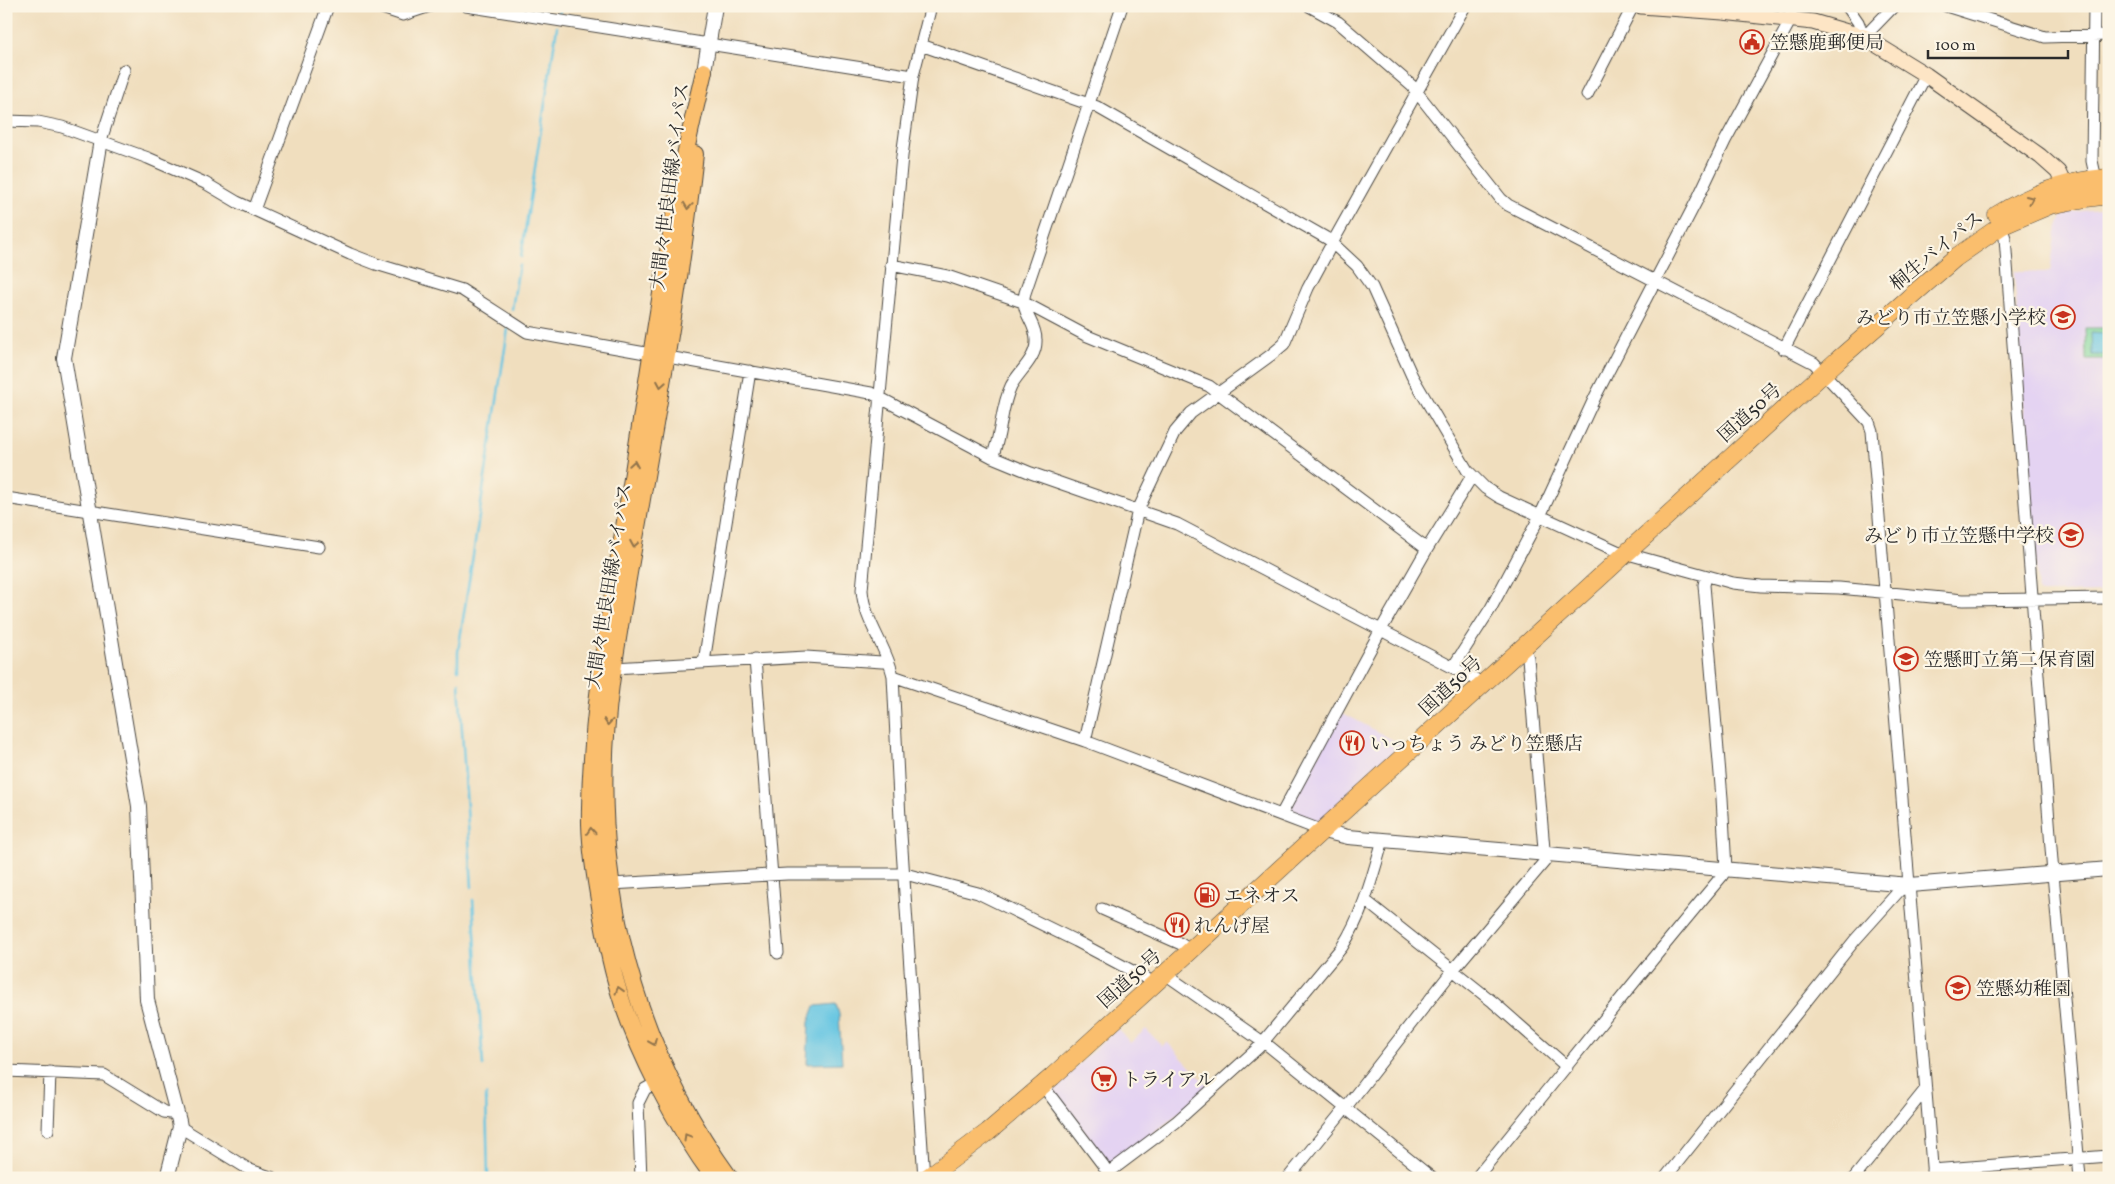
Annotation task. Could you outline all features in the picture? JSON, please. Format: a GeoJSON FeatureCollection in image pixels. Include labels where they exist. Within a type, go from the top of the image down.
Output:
{"type":"FeatureCollection","features":[{"type":"Feature","properties":{"kind":"highway","name":"桐生バイパス"},"geometry":{"type":"LineString","coordinates":[[1885,317],[1921,276],[1962,238],[2013,206],[2064,185],[2102,178]]}},
{"type":"Feature","properties":{"kind":"highway","name":"桐生バイパス"},"geometry":{"type":"LineString","coordinates":[[1885,317],[1962,252],[2001,226],[2050,205],[2109,195]]}},
{"type":"Feature","properties":{"kind":"highway","name":"国道50号"},"geometry":{"type":"LineString","coordinates":[[926,1178],[988,1132],[1043,1086],[1885,317]]}},
{"type":"Feature","properties":{"kind":"main road"},"geometry":{"type":"LineString","coordinates":[[1641,6],[1791,13],[1864,37],[1926,75],[2040,156],[2058,172],[2064,185],[2075,193],[2109,191]]}},
{"type":"Feature","properties":{"kind":"main road","name":"大間々世良田線バイパス"},"geometry":{"type":"LineString","coordinates":[[704,71],[692,179],[602,667],[592,755],[590,812],[593,861],[611,962],[631,1024],[658,1082],[687,1137],[714,1178]]}},
{"type":"Feature","properties":{"kind":"main road"},"geometry":{"type":"LineString","coordinates":[[2050,205],[2060,196],[2064,185]]}},
{"type":"Feature","properties":{"kind":"main road","name":"大間々世良田線バイパス"},"geometry":{"type":"LineString","coordinates":[[659,355],[614,668],[607,739],[605,782],[606,836],[611,884],[624,956],[651,1038],[669,1079],[698,1130],[730,1178]]}},
{"type":"Feature","properties":{"kind":"street"},"geometry":{"type":"LineString","coordinates":[[254,210],[328,6]]}},
{"type":"Feature","properties":{"kind":"street"},"geometry":{"type":"LineString","coordinates":[[376,6],[400,15],[409,10],[430,6]]}},
{"type":"Feature","properties":{"kind":"street"},"geometry":{"type":"LineString","coordinates":[[466,6],[913,76]]}},
{"type":"Feature","properties":{"kind":"street"},"geometry":{"type":"LineString","coordinates":[[704,71],[715,6]]}},
{"type":"Feature","properties":{"kind":"street"},"geometry":{"type":"LineString","coordinates":[[926,1178],[900,820],[893,676],[866,608],[862,590],[902,156],[913,76],[931,6]]}},
{"type":"Feature","properties":{"kind":"street"},"geometry":{"type":"LineString","coordinates":[[992,457],[1010,389],[1019,372],[1032,355],[1036,341],[1022,302],[1122,6]]}},
{"type":"Feature","properties":{"kind":"street"},"geometry":{"type":"LineString","coordinates":[[1309,6],[1338,22],[1417,92],[1501,199],[1508,205],[1814,363],[1866,419],[1871,428],[1886,592],[1933,1174],[2109,1156]]}},
{"type":"Feature","properties":{"kind":"street"},"geometry":{"type":"LineString","coordinates":[[1085,741],[1138,510],[1178,427],[1190,413],[1284,344],[1308,288],[1465,6]]}},
{"type":"Feature","properties":{"kind":"street"},"geometry":{"type":"LineString","coordinates":[[1587,95],[1633,6]]}},
{"type":"Feature","properties":{"kind":"street"},"geometry":{"type":"LineString","coordinates":[[1847,6],[1858,22],[1864,37],[1894,6]]}},
{"type":"Feature","properties":{"kind":"street"},"geometry":{"type":"LineString","coordinates":[[1946,6],[2045,37],[2109,35]]}},
{"type":"Feature","properties":{"kind":"street"},"geometry":{"type":"LineString","coordinates":[[2094,6],[2092,161],[2102,178]]}},
{"type":"Feature","properties":{"kind":"street"},"geometry":{"type":"LineString","coordinates":[[1453,667],[1491,608],[1540,516],[1594,397],[1655,282],[1791,13]]}},
{"type":"Feature","properties":{"kind":"street"},"geometry":{"type":"LineString","coordinates":[[921,45],[1089,104],[1201,166],[1333,243],[1357,266],[1372,287],[1412,376],[1472,476],[1499,497],[1626,554],[1734,583],[1761,586],[1839,588],[1949,599],[2109,598]]}},
{"type":"Feature","properties":{"kind":"street"},"geometry":{"type":"LineString","coordinates":[[124,70],[101,140],[64,358],[139,806],[147,1000],[179,1120],[167,1178]]}},
{"type":"Feature","properties":{"kind":"street"},"geometry":{"type":"LineString","coordinates":[[1784,349],[1926,75]]}},
{"type":"Feature","properties":{"kind":"street"},"geometry":{"type":"LineString","coordinates":[[6,121],[52,125],[101,140],[187,175],[254,210],[376,264],[462,290],[527,332],[750,371],[879,396],[992,457],[1031,473],[1178,524],[1453,667],[1482,685]]}},
{"type":"Feature","properties":{"kind":"street"},"geometry":{"type":"LineString","coordinates":[[2001,226],[2005,238],[2053,874],[2080,1178]]}},
{"type":"Feature","properties":{"kind":"street"},"geometry":{"type":"LineString","coordinates":[[891,265],[947,276],[1022,302],[1085,335],[1209,386],[1427,549]]}},
{"type":"Feature","properties":{"kind":"street"},"geometry":{"type":"LineString","coordinates":[[704,662],[750,371]]}},
{"type":"Feature","properties":{"kind":"street"},"geometry":{"type":"LineString","coordinates":[[1281,815],[1427,549],[1472,476]]}},
{"type":"Feature","properties":{"kind":"street"},"geometry":{"type":"LineString","coordinates":[[6,498],[319,547]]}},
{"type":"Feature","properties":{"kind":"street"},"geometry":{"type":"LineString","coordinates":[[1476,1178],[1568,1067],[1726,869],[1704,585],[1706,576]]}},
{"type":"Feature","properties":{"kind":"street"},"geometry":{"type":"LineString","coordinates":[[1288,1178],[1453,970],[1543,864],[1545,854],[1528,658],[1524,647]]}},
{"type":"Feature","properties":{"kind":"street"},"geometry":{"type":"LineString","coordinates":[[614,668],[806,657],[888,661]]}},
{"type":"Feature","properties":{"kind":"street"},"geometry":{"type":"LineString","coordinates":[[755,659],[778,953]]}},
{"type":"Feature","properties":{"kind":"street"},"geometry":{"type":"LineString","coordinates":[[893,676],[1085,741],[1281,815],[1348,837],[1910,885],[2109,869]]}},
{"type":"Feature","properties":{"kind":"street"},"geometry":{"type":"LineString","coordinates":[[1043,1086],[1110,1175],[1176,1122],[1264,1042],[1342,946],[1353,929],[1366,901],[1383,840]]}},
{"type":"Feature","properties":{"kind":"street"},"geometry":{"type":"LineString","coordinates":[[611,884],[771,875],[905,874],[978,893],[1076,941],[1160,978],[1264,1042],[1432,1178]]}},
{"type":"Feature","properties":{"kind":"street"},"geometry":{"type":"LineString","coordinates":[[1665,1178],[1855,940],[1899,891],[1910,885]]}},
{"type":"Feature","properties":{"kind":"street"},"geometry":{"type":"LineString","coordinates":[[1366,901],[1453,970],[1568,1067]]}},
{"type":"Feature","properties":{"kind":"street"},"geometry":{"type":"LineString","coordinates":[[1102,909],[1182,944],[1190,951]]}},
{"type":"Feature","properties":{"kind":"street"},"geometry":{"type":"LineString","coordinates":[[6,1072],[104,1075],[179,1120],[250,1170],[273,1178]]}},
{"type":"Feature","properties":{"kind":"street"},"geometry":{"type":"LineString","coordinates":[[48,1130],[50,1072]]}},
{"type":"Feature","properties":{"kind":"street"},"geometry":{"type":"LineString","coordinates":[[641,1178],[638,1103],[645,1089],[658,1082]]}},
{"type":"Feature","properties":{"kind":"street"},"geometry":{"type":"LineString","coordinates":[[1854,1178],[1926,1090]]}},
{"type":"Feature","properties":{"kind":"shaded area"},"geometry":{"type":"Polygon","coordinates":[[[2109,208],[2109,592],[2041,593],[2038,591],[2029,478],[2030,430],[2027,430],[2028,422],[2025,421],[2022,379],[2024,376],[2024,363],[2021,361],[2014,272],[2050,272],[2055,235],[2063,213],[2109,208]]]}},
{"type":"Feature","properties":{"kind":"shaded area"},"geometry":{"type":"Polygon","coordinates":[[[1341,712],[1404,746],[1319,823],[1315,823],[1289,811],[1341,712]]]}},
{"type":"Feature","properties":{"kind":"shaded area"},"geometry":{"type":"Polygon","coordinates":[[[1118,1028],[1130,1043],[1146,1029],[1162,1046],[1167,1042],[1210,1088],[1114,1165],[1109,1164],[1052,1089],[1118,1028]]]}},
{"type":"Feature","properties":{"kind":"green space"},"geometry":{"type":"Polygon","coordinates":[[[2085,328],[2109,328],[2109,360],[2086,360],[2085,328]]]}},
{"type":"Feature","properties":{"kind":"water"},"geometry":{"type":"Polygon","coordinates":[[[2091,333],[2105,334],[2104,355],[2092,355],[2091,333]]]}},
{"type":"Feature","properties":{"kind":"water"},"geometry":{"type":"Polygon","coordinates":[[[836,1004],[839,1014],[842,1063],[807,1064],[809,1022],[815,1006],[836,1004]]]}},
{"type":"Feature","properties":{"kind":"waterway"},"geometry":{"type":"LineString","coordinates":[[559,14],[561,6]]}},
{"type":"Feature","properties":{"kind":"waterway"},"geometry":{"type":"LineString","coordinates":[[521,257],[557,27]]}},
{"type":"Feature","properties":{"kind":"waterway"},"geometry":{"type":"LineString","coordinates":[[512,309],[519,265]]}},
{"type":"Feature","properties":{"kind":"waterway"},"geometry":{"type":"LineString","coordinates":[[458,670],[458,652],[508,329]]}},
{"type":"Feature","properties":{"kind":"waterway"},"geometry":{"type":"LineString","coordinates":[[459,683],[472,887]]}},
{"type":"Feature","properties":{"kind":"waterway"},"geometry":{"type":"LineString","coordinates":[[473,900],[483,1066]]}},
{"type":"Feature","properties":{"kind":"waterway"},"geometry":{"type":"LineString","coordinates":[[486,1095],[488,1178]]}},
{"type":"Feature","properties":{"kind":"place","name":"笠懸鹿郵便局"},"geometry":{"type":"Point","coordinates":[1752,42]}},
{"type":"Feature","properties":{"kind":"place","name":"みどり市立笠懸小学校"},"geometry":{"type":"Point","coordinates":[2063,317]}},
{"type":"Feature","properties":{"kind":"place","name":"みどり市立笠懸中学校"},"geometry":{"type":"Point","coordinates":[2071,535]}},
{"type":"Feature","properties":{"kind":"place","name":"笠懸町立第二保育園"},"geometry":{"type":"Point","coordinates":[1906,659]}},
{"type":"Feature","properties":{"kind":"place","name":"いっちょう みどり笠懸店"},"geometry":{"type":"Point","coordinates":[1352,743]}},
{"type":"Feature","properties":{"kind":"place","name":"エネオス"},"geometry":{"type":"Point","coordinates":[1207,895]}},
{"type":"Feature","properties":{"kind":"place","name":"れんげ屋"},"geometry":{"type":"Point","coordinates":[1177,925]}},
{"type":"Feature","properties":{"kind":"place","name":"笠懸幼稚園"},"geometry":{"type":"Point","coordinates":[1958,988]}},
{"type":"Feature","properties":{"kind":"place","name":"トライアル"},"geometry":{"type":"Point","coordinates":[1104,1079]}}]}
